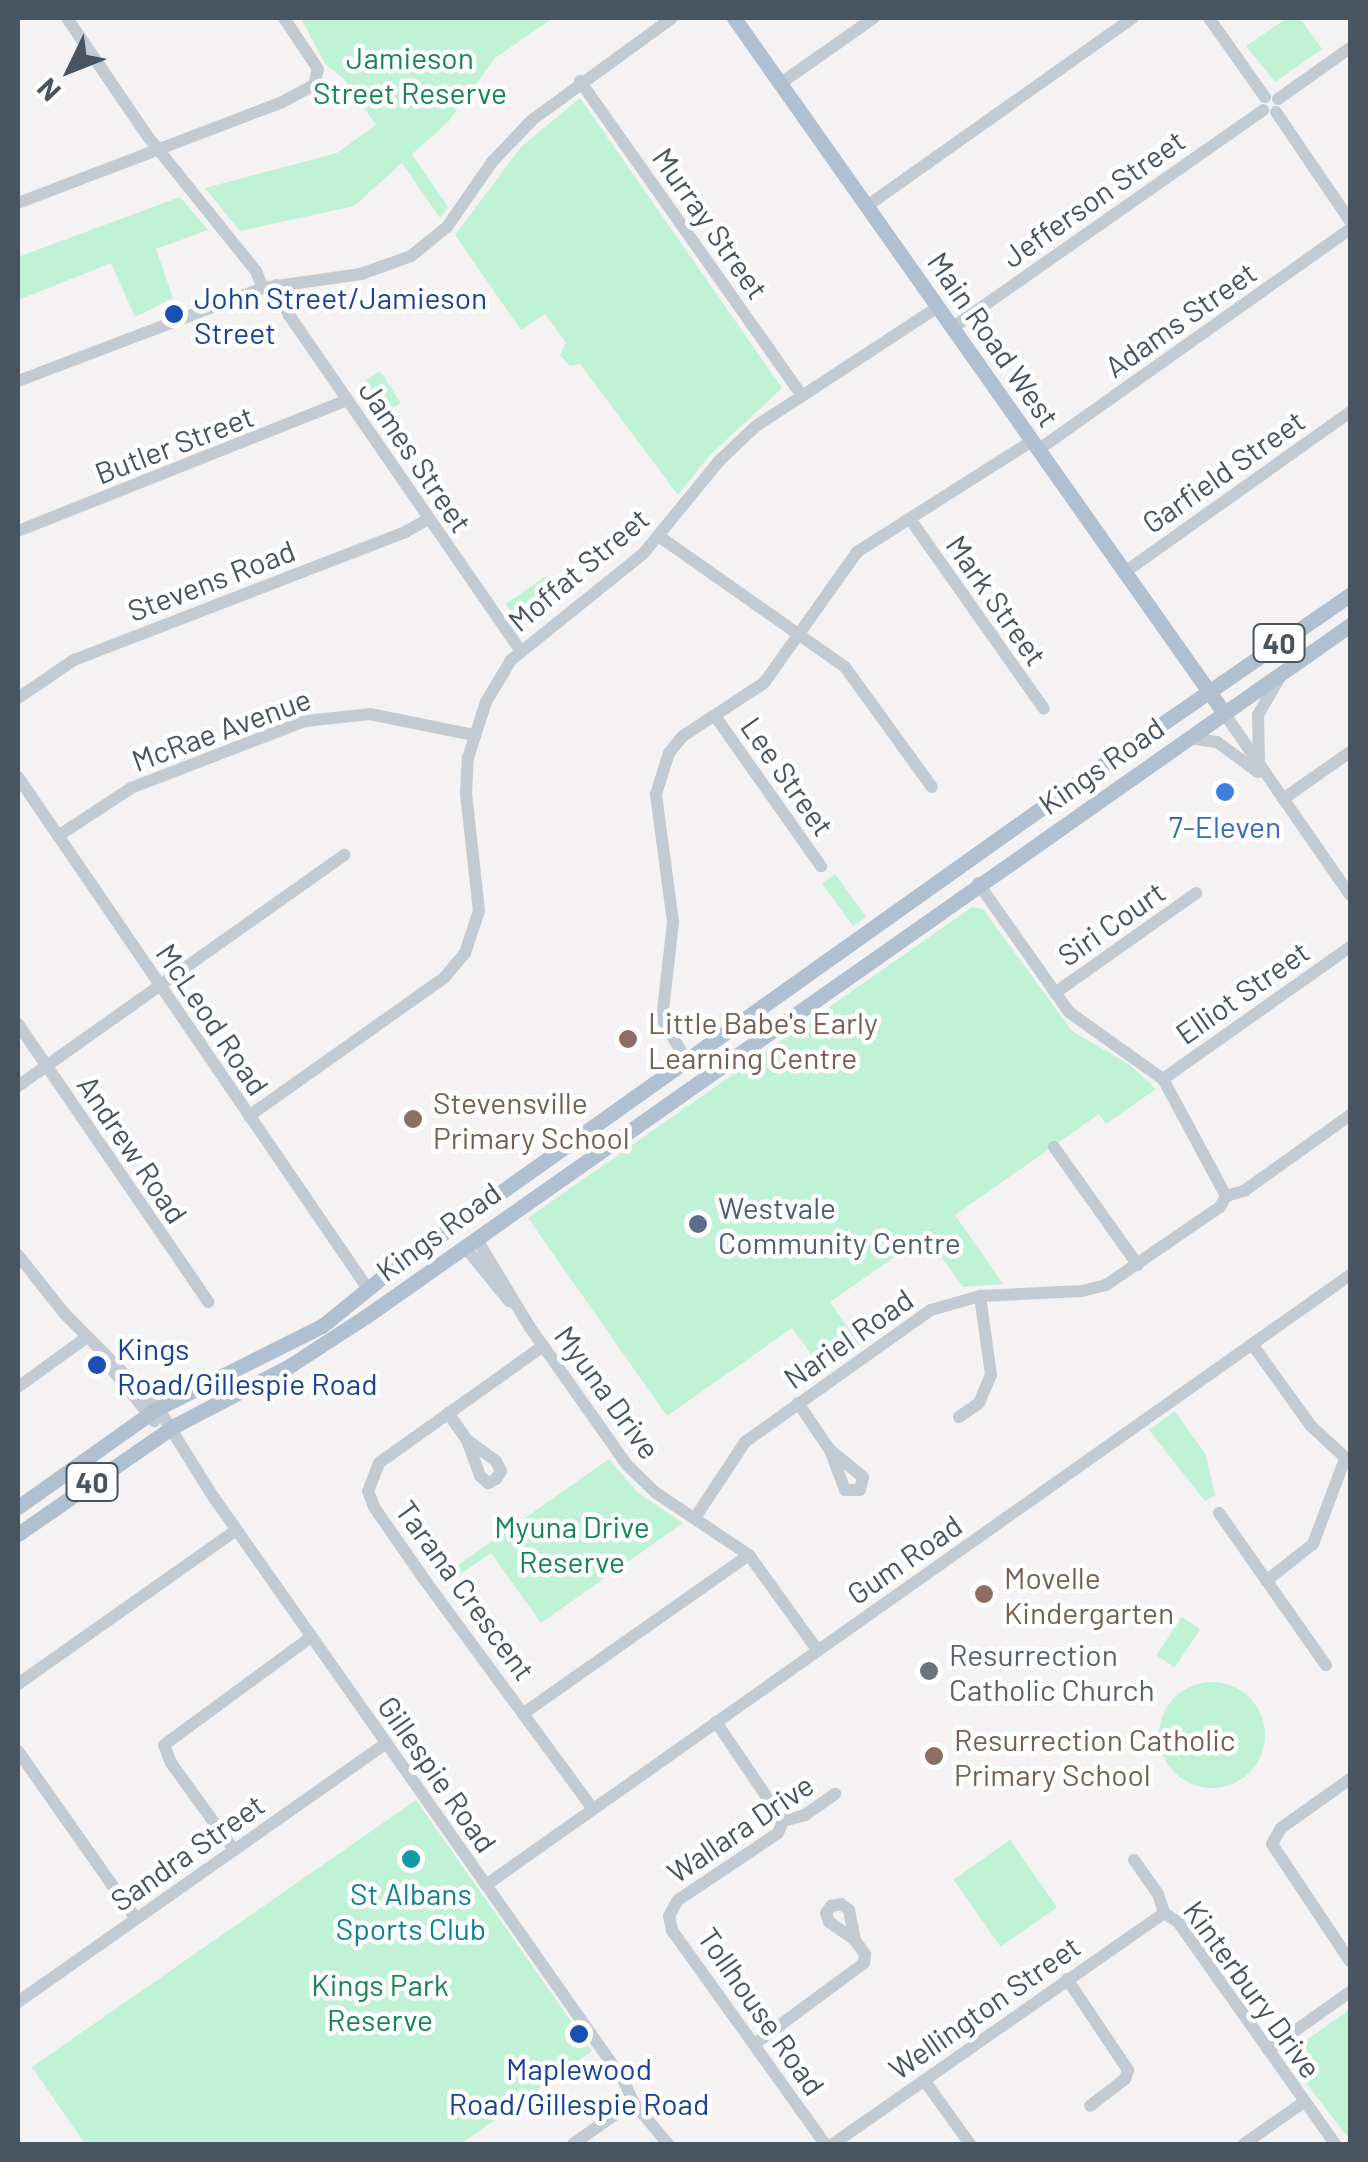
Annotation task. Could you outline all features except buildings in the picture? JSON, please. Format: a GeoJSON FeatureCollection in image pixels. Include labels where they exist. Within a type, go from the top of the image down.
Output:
{"type":"FeatureCollection","features":[{"type":"Feature","properties":{"kind":"main road","name":"Main Road West"},"geometry":{"type":"LineString","coordinates":[[734,18],[1224,713]]}},
{"type":"Feature","properties":{"kind":"main road","name":"40"},"geometry":{"type":"LineString","coordinates":[[1208,692],[1350,595]]}},
{"type":"Feature","properties":{"kind":"main road","name":"40"},"geometry":{"type":"LineString","coordinates":[[1224,713],[1350,625]]}},
{"type":"Feature","properties":{"kind":"main road","name":"Kings Road"},"geometry":{"type":"LineString","coordinates":[[18,1507],[152,1412],[307,1336],[455,1225],[1208,692]]}},
{"type":"Feature","properties":{"kind":"main road","name":"Kings Road"},"geometry":{"type":"LineString","coordinates":[[18,1534],[168,1430],[292,1365],[1224,713]]}},
{"type":"Feature","properties":{"kind":"main road"},"geometry":{"type":"LineString","coordinates":[[964,865],[978,883]]}},
{"type":"Feature","properties":{"kind":"main road"},"geometry":{"type":"LineString","coordinates":[[687,1061],[700,1079]]}},
{"type":"Feature","properties":{"kind":"main road"},"geometry":{"type":"LineString","coordinates":[[455,1225],[470,1243]]}},
{"type":"Feature","properties":{"kind":"street","name":"James Street"},"geometry":{"type":"LineString","coordinates":[[66,18],[159,150],[270,286],[520,650]]}},
{"type":"Feature","properties":{"kind":"street"},"geometry":{"type":"LineString","coordinates":[[18,203],[282,102],[317,82],[318,69],[284,18]]}},
{"type":"Feature","properties":{"kind":"street"},"geometry":{"type":"LineString","coordinates":[[18,381],[270,286],[376,271],[419,251],[447,227],[518,133],[580,82],[672,18]]}},
{"type":"Feature","properties":{"kind":"street"},"geometry":{"type":"LineString","coordinates":[[781,83],[874,18]]}},
{"type":"Feature","properties":{"kind":"street"},"geometry":{"type":"LineString","coordinates":[[867,206],[1132,18]]}},
{"type":"Feature","properties":{"kind":"street"},"geometry":{"type":"LineString","coordinates":[[1209,18],[1350,221]]}},
{"type":"Feature","properties":{"kind":"street","name":"Jefferson Street"},"geometry":{"type":"LineString","coordinates":[[952,328],[1350,48]]}},
{"type":"Feature","properties":{"kind":"street","name":"Murray Street"},"geometry":{"type":"LineString","coordinates":[[580,82],[801,394]]}},
{"type":"Feature","properties":{"kind":"street","name":"Adams Street"},"geometry":{"type":"LineString","coordinates":[[687,1061],[662,1019],[673,922],[656,794],[668,753],[683,736],[756,691],[857,552],[1035,446],[1350,229]]}},
{"type":"Feature","properties":{"kind":"street","name":"Moffat Street"},"geometry":{"type":"LineString","coordinates":[[250,1116],[444,978],[465,953],[479,911],[466,793],[473,734],[493,686],[520,650],[606,586],[660,537],[739,441],[801,394],[938,308]]}},
{"type":"Feature","properties":{"kind":"street","name":"Butler Street"},"geometry":{"type":"LineString","coordinates":[[18,531],[348,400]]}},
{"type":"Feature","properties":{"kind":"street","name":"Garfield Street"},"geometry":{"type":"LineString","coordinates":[[1125,572],[1350,412]]}},
{"type":"Feature","properties":{"kind":"street","name":"Stevens Road"},"geometry":{"type":"LineString","coordinates":[[18,698],[74,660],[405,532],[428,519]]}},
{"type":"Feature","properties":{"kind":"street","name":"Mark Street"},"geometry":{"type":"LineString","coordinates":[[910,519],[1044,710]]}},
{"type":"Feature","properties":{"kind":"street"},"geometry":{"type":"LineString","coordinates":[[660,537],[852,674],[932,788]]}},
{"type":"Feature","properties":{"kind":"street"},"geometry":{"type":"LineString","coordinates":[[1261,766],[1258,715],[1285,671]]}},
{"type":"Feature","properties":{"kind":"street"},"geometry":{"type":"LineString","coordinates":[[1224,713],[1350,895]]}},
{"type":"Feature","properties":{"kind":"street","name":"McRae Avenue"},"geometry":{"type":"LineString","coordinates":[[58,836],[130,788],[305,721],[370,714],[473,734]]}},
{"type":"Feature","properties":{"kind":"street","name":"Lee Street"},"geometry":{"type":"LineString","coordinates":[[715,716],[821,866]]}},
{"type":"Feature","properties":{"kind":"street"},"geometry":{"type":"LineString","coordinates":[[1188,738],[1225,746],[1279,793]]}},
{"type":"Feature","properties":{"kind":"street"},"geometry":{"type":"LineString","coordinates":[[1279,793],[1350,752]]}},
{"type":"Feature","properties":{"kind":"street","name":"McLeod Road"},"geometry":{"type":"LineString","coordinates":[[18,776],[368,1289]]}},
{"type":"Feature","properties":{"kind":"street"},"geometry":{"type":"LineString","coordinates":[[18,1086],[344,854]]}},
{"type":"Feature","properties":{"kind":"street"},"geometry":{"type":"LineString","coordinates":[[978,883],[1055,993],[1090,1031],[1163,1078],[1226,1196]]}},
{"type":"Feature","properties":{"kind":"street","name":"Siri Court"},"geometry":{"type":"LineString","coordinates":[[1055,993],[1196,893]]}},
{"type":"Feature","properties":{"kind":"street","name":"Elliot Street"},"geometry":{"type":"LineString","coordinates":[[1163,1078],[1350,946]]}},
{"type":"Feature","properties":{"kind":"street","name":"Andrew Road"},"geometry":{"type":"LineString","coordinates":[[18,1024],[208,1302]]}},
{"type":"Feature","properties":{"kind":"street","name":"Nariel Road"},"geometry":{"type":"LineString","coordinates":[[695,1518],[745,1442],[931,1310],[980,1296],[1082,1291],[1106,1284],[1220,1207],[1226,1196],[1244,1191],[1350,1115]]}},
{"type":"Feature","properties":{"kind":"street"},"geometry":{"type":"LineString","coordinates":[[1054,1147],[1138,1265]]}},
{"type":"Feature","properties":{"kind":"street","name":"Myuna Drive"},"geometry":{"type":"LineString","coordinates":[[470,1243],[638,1477],[749,1555],[818,1651]]}},
{"type":"Feature","properties":{"kind":"street","name":"Gillespie Road"},"geometry":{"type":"LineString","coordinates":[[18,1256],[168,1430],[624,2081],[633,2102],[668,2144]]}},
{"type":"Feature","properties":{"kind":"street","name":"Gum Road"},"geometry":{"type":"LineString","coordinates":[[486,1884],[1350,1275]]}},
{"type":"Feature","properties":{"kind":"street"},"geometry":{"type":"LineString","coordinates":[[958,1417],[979,1403],[990,1375],[980,1296]]}},
{"type":"Feature","properties":{"kind":"street"},"geometry":{"type":"LineString","coordinates":[[18,1386],[87,1337]]}},
{"type":"Feature","properties":{"kind":"street"},"geometry":{"type":"LineString","coordinates":[[1252,1344],[1311,1426],[1348,1460],[1313,1544],[1266,1580]]}},
{"type":"Feature","properties":{"kind":"street","name":"Tarana Crescent"},"geometry":{"type":"LineString","coordinates":[[543,1346],[379,1462],[369,1479],[369,1496],[593,1809]]}},
{"type":"Feature","properties":{"kind":"street"},"geometry":{"type":"LineString","coordinates":[[798,1403],[830,1450]]}},
{"type":"Feature","properties":{"kind":"street"},"geometry":{"type":"LineString","coordinates":[[448,1412],[467,1440]]}},
{"type":"Feature","properties":{"kind":"street"},"geometry":{"type":"LineString","coordinates":[[1219,1513],[1326,1665]]}},
{"type":"Feature","properties":{"kind":"street"},"geometry":{"type":"LineString","coordinates":[[18,1684],[236,1530]]}},
{"type":"Feature","properties":{"kind":"street"},"geometry":{"type":"LineString","coordinates":[[524,1714],[749,1555]]}},
{"type":"Feature","properties":{"kind":"street"},"geometry":{"type":"LineString","coordinates":[[234,1850],[171,1762],[164,1745],[311,1637]]}},
{"type":"Feature","properties":{"kind":"street"},"geometry":{"type":"LineString","coordinates":[[716,1722],[784,1821]]}},
{"type":"Feature","properties":{"kind":"street","name":"Sandra Street"},"geometry":{"type":"LineString","coordinates":[[18,2002],[386,1743]]}},
{"type":"Feature","properties":{"kind":"street"},"geometry":{"type":"LineString","coordinates":[[18,1752],[136,1919]]}},
{"type":"Feature","properties":{"kind":"street"},"geometry":{"type":"LineString","coordinates":[[1350,1779],[1281,1828],[1272,1844],[1350,1960]]}},
{"type":"Feature","properties":{"kind":"street","name":"Wallara Drive"},"geometry":{"type":"LineString","coordinates":[[674,1904],[778,1833],[784,1821],[805,1814],[835,1794]]}},
{"type":"Feature","properties":{"kind":"street","name":"Kinterbury Drive"},"geometry":{"type":"LineString","coordinates":[[1134,1860],[1158,1894],[1164,1913],[1178,1922],[1335,2144]]}},
{"type":"Feature","properties":{"kind":"street","name":"Tollhouse Road"},"geometry":{"type":"LineString","coordinates":[[674,1904],[668,1916],[672,1930],[826,2144]]}},
{"type":"Feature","properties":{"kind":"street","name":"Wellington Street"},"geometry":{"type":"LineString","coordinates":[[833,2144],[1164,1913]]}},
{"type":"Feature","properties":{"kind":"street"},"geometry":{"type":"LineString","coordinates":[[756,2043],[860,1968],[865,1954],[855,1940]]}},
{"type":"Feature","properties":{"kind":"street"},"geometry":{"type":"LineString","coordinates":[[1067,1979],[1128,2070],[1125,2079],[1090,2106]]}},
{"type":"Feature","properties":{"kind":"street"},"geometry":{"type":"LineString","coordinates":[[1268,2050],[1350,1992]]}},
{"type":"Feature","properties":{"kind":"street"},"geometry":{"type":"LineString","coordinates":[[924,2080],[970,2144]]}},
{"type":"Feature","properties":{"kind":"street"},"geometry":{"type":"LineString","coordinates":[[573,2144],[633,2102]]}},
{"type":"Feature","properties":{"kind":"street"},"geometry":{"type":"LineString","coordinates":[[1244,2144],[1304,2102]]}},
{"type":"Feature","properties":{"kind":"green space","name":"Jamieson Street Reserve"},"geometry":{"type":"Polygon","coordinates":[[[301,18],[553,18],[495,58],[448,122],[412,154],[448,207],[440,218],[402,163],[354,206],[240,231],[205,188],[337,153],[376,125],[343,78],[325,64],[301,18]]]}},
{"type":"Feature","properties":{"kind":"green space"},"geometry":{"type":"Polygon","coordinates":[[[1287,18],[1300,18],[1322,49],[1275,82],[1246,46],[1287,18]]]}},
{"type":"Feature","properties":{"kind":"green space"},"geometry":{"type":"Polygon","coordinates":[[[580,98],[782,388],[709,456],[678,495],[580,364],[570,366],[560,355],[566,343],[545,314],[521,330],[455,235],[521,147],[580,98]]]}},
{"type":"Feature","properties":{"kind":"green space"},"geometry":{"type":"Polygon","coordinates":[[[180,197],[208,230],[156,249],[173,298],[135,317],[111,263],[18,300],[18,257],[180,197]]]}},
{"type":"Feature","properties":{"kind":"green space"},"geometry":{"type":"Polygon","coordinates":[[[380,371],[401,403],[382,415],[362,383],[380,371]]]}},
{"type":"Feature","properties":{"kind":"green space"},"geometry":{"type":"Polygon","coordinates":[[[546,576],[560,596],[520,624],[506,604],[546,576]]]}},
{"type":"Feature","properties":{"kind":"green space"},"geometry":{"type":"Polygon","coordinates":[[[835,874],[866,917],[853,926],[822,883],[835,874]]]}},
{"type":"Feature","properties":{"kind":"green space"},"geometry":{"type":"Polygon","coordinates":[[[972,907],[983,909],[1072,1031],[1130,1065],[1156,1089],[1106,1124],[1099,1114],[955,1215],[1003,1284],[963,1287],[926,1235],[830,1302],[860,1345],[823,1370],[792,1328],[667,1416],[528,1218],[972,907]]]}},
{"type":"Feature","properties":{"kind":"green space"},"geometry":{"type":"Polygon","coordinates":[[[1175,1411],[1206,1455],[1215,1495],[1205,1501],[1149,1430],[1175,1411]]]}},
{"type":"Feature","properties":{"kind":"green space","name":"Myuna Drive Reserve"},"geometry":{"type":"Polygon","coordinates":[[[609,1459],[638,1493],[683,1523],[541,1623],[491,1553],[443,1586],[438,1579],[609,1459]]]}},
{"type":"Feature","properties":{"kind":"green space"},"geometry":{"type":"Polygon","coordinates":[[[1182,1617],[1200,1629],[1175,1667],[1156,1655],[1182,1617]]]}},
{"type":"Feature","properties":{"kind":"green space"},"geometry":{"type":"Polygon","coordinates":[[[1212,1682],[1232,1686],[1249,1698],[1261,1715],[1265,1735],[1261,1755],[1249,1772],[1232,1784],[1212,1788],[1192,1784],[1175,1772],[1163,1755],[1159,1735],[1163,1715],[1175,1698],[1192,1686],[1212,1682]]]}},
{"type":"Feature","properties":{"kind":"green space","name":"Kings Park Reserve"},"geometry":{"type":"Polygon","coordinates":[[[416,1800],[592,2051],[461,2144],[85,2144],[32,2067],[416,1800]]]}},
{"type":"Feature","properties":{"kind":"green space"},"geometry":{"type":"Polygon","coordinates":[[[1010,1840],[1057,1907],[1001,1947],[953,1880],[1010,1840]]]}},
{"type":"Feature","properties":{"kind":"green space"},"geometry":{"type":"Polygon","coordinates":[[[1350,2009],[1350,2140],[1289,2061],[1290,2052],[1350,2009]]]}},
{"type":"Feature","properties":{"kind":"place","name":"John Street/Jamieson Street"},"geometry":{"type":"Point","coordinates":[174,314]}},
{"type":"Feature","properties":{"kind":"place","name":"7-Eleven"},"geometry":{"type":"Point","coordinates":[1225,792]}},
{"type":"Feature","properties":{"kind":"place","name":"Little Babe's Early Learning Centre"},"geometry":{"type":"Point","coordinates":[628,1039]}},
{"type":"Feature","properties":{"kind":"place","name":"Stevensville Primary School"},"geometry":{"type":"Point","coordinates":[413,1119]}},
{"type":"Feature","properties":{"kind":"place","name":"Westvale Community Centre"},"geometry":{"type":"Point","coordinates":[698,1224]}},
{"type":"Feature","properties":{"kind":"place","name":"Kings Road/Gillespie Road"},"geometry":{"type":"Point","coordinates":[97,1365]}},
{"type":"Feature","properties":{"kind":"place","name":"Movelle Kindergarten"},"geometry":{"type":"Point","coordinates":[984,1594]}},
{"type":"Feature","properties":{"kind":"place","name":"Resurrection Catholic Church"},"geometry":{"type":"Point","coordinates":[929,1671]}},
{"type":"Feature","properties":{"kind":"place","name":"Resurrection Catholic Primary School"},"geometry":{"type":"Point","coordinates":[934,1756]}},
{"type":"Feature","properties":{"kind":"place","name":"St Albans Sports Club"},"geometry":{"type":"Point","coordinates":[411,1859]}},
{"type":"Feature","properties":{"kind":"place","name":"Maplewood Road/Gillespie Road"},"geometry":{"type":"Point","coordinates":[579,2034]}}]}
